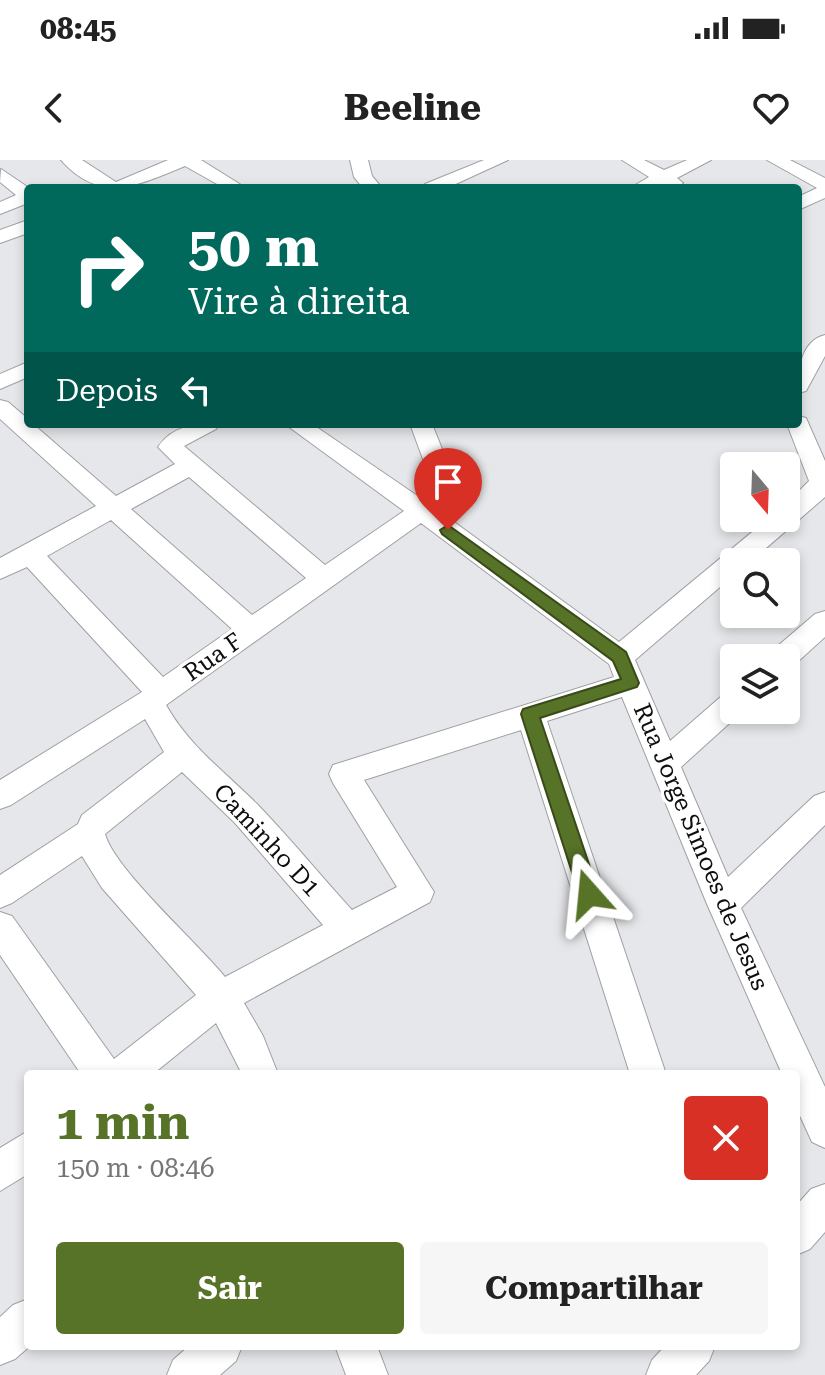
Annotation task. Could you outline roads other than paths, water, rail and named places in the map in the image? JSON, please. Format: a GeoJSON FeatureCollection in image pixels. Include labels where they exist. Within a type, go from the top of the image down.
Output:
{"type":"FeatureCollection","features":[{"type":"Feature","properties":{"kind":"street"},"geometry":{"type":"LineString","coordinates":[[70,160],[109,184]]}},
{"type":"Feature","properties":{"kind":"street"},"geometry":{"type":"LineString","coordinates":[[125,184],[186,160],[230,184]]}},
{"type":"Feature","properties":{"kind":"street"},"geometry":{"type":"LineString","coordinates":[[359,160],[363,177],[369,184]]}},
{"type":"Feature","properties":{"kind":"street"},"geometry":{"type":"LineString","coordinates":[[441,184],[499,160]]}},
{"type":"Feature","properties":{"kind":"street"},"geometry":{"type":"LineString","coordinates":[[631,160],[676,184]]}},
{"type":"Feature","properties":{"kind":"street"},"geometry":{"type":"LineString","coordinates":[[648,184],[702,160]]}},
{"type":"Feature","properties":{"kind":"street"},"geometry":{"type":"LineString","coordinates":[[776,160],[825,185]]}},
{"type":"Feature","properties":{"kind":"street"},"geometry":{"type":"LineString","coordinates":[[1,174],[24,194]]}},
{"type":"Feature","properties":{"kind":"street"},"geometry":{"type":"LineString","coordinates":[[802,202],[825,191]]}},
{"type":"Feature","properties":{"kind":"street"},"geometry":{"type":"LineString","coordinates":[[0,208],[24,199]]}},
{"type":"Feature","properties":{"kind":"street"},"geometry":{"type":"LineString","coordinates":[[4,236],[24,228]]}},
{"type":"Feature","properties":{"kind":"street"},"geometry":{"type":"LineString","coordinates":[[4,236],[24,248]]}},
{"type":"Feature","properties":{"kind":"street"},"geometry":{"type":"LineString","coordinates":[[802,380],[824,344]]}},
{"type":"Feature","properties":{"kind":"street"},"geometry":{"type":"LineString","coordinates":[[0,382],[24,371]]}},
{"type":"Feature","properties":{"kind":"street"},"geometry":{"type":"LineString","coordinates":[[0,407],[251,630]]}},
{"type":"Feature","properties":{"kind":"street"},"geometry":{"type":"LineString","coordinates":[[201,428],[171,444],[182,459],[323,578]]}},
{"type":"Feature","properties":{"kind":"street"},"geometry":{"type":"LineString","coordinates":[[302,428],[423,512],[626,670]]}},
{"type":"Feature","properties":{"kind":"street"},"geometry":{"type":"LineString","coordinates":[[423,428],[445,486],[441,496],[423,512]]}},
{"type":"Feature","properties":{"kind":"street"},"geometry":{"type":"LineString","coordinates":[[800,428],[818,473],[819,489],[800,505]]}},
{"type":"Feature","properties":{"kind":"street"},"geometry":{"type":"LineString","coordinates":[[12,557],[113,509],[182,459]]}},
{"type":"Feature","properties":{"kind":"street","name":"Rua F"},"geometry":{"type":"LineString","coordinates":[[0,796],[156,698],[323,578],[423,512]]}},
{"type":"Feature","properties":{"kind":"street"},"geometry":{"type":"LineString","coordinates":[[129,1070],[221,997],[418,892],[344,774],[530,714],[626,670],[770,532]]}},
{"type":"Feature","properties":{"kind":"street","name":"Caminho D1"},"geometry":{"type":"LineString","coordinates":[[12,557],[156,698],[169,737],[183,754],[246,814],[348,930]]}},
{"type":"Feature","properties":{"kind":"street"},"geometry":{"type":"LineString","coordinates":[[799,644],[825,621]]}},
{"type":"Feature","properties":{"kind":"street","name":"Rua Jorge Simoes de Jesus"},"geometry":{"type":"LineString","coordinates":[[626,670],[791,1070]]}},
{"type":"Feature","properties":{"kind":"street"},"geometry":{"type":"LineString","coordinates":[[530,714],[647,1070]]}},
{"type":"Feature","properties":{"kind":"street"},"geometry":{"type":"LineString","coordinates":[[664,764],[720,714]]}},
{"type":"Feature","properties":{"kind":"street"},"geometry":{"type":"LineString","coordinates":[[0,893],[89,834],[93,825],[183,754]]}},
{"type":"Feature","properties":{"kind":"street"},"geometry":{"type":"LineString","coordinates":[[723,904],[825,805]]}},
{"type":"Feature","properties":{"kind":"street"},"geometry":{"type":"LineString","coordinates":[[89,834],[92,847],[121,885],[221,997],[253,1052],[259,1070]]}},
{"type":"Feature","properties":{"kind":"street"},"geometry":{"type":"LineString","coordinates":[[0,927],[100,1070]]}},
{"type":"Feature","properties":{"kind":"street","name":"Rua Jorge Simoes de Jesus"},"geometry":{"type":"LineString","coordinates":[[800,1091],[813,1123]]}},
{"type":"Feature","properties":{"kind":"street"},"geometry":{"type":"LineString","coordinates":[[0,1172],[24,1153]]}},
{"type":"Feature","properties":{"kind":"street"},"geometry":{"type":"LineString","coordinates":[[800,1231],[825,1203]]}},
{"type":"Feature","properties":{"kind":"street"},"geometry":{"type":"LineString","coordinates":[[0,1344],[24,1323]]}},
{"type":"Feature","properties":{"kind":"street"},"geometry":{"type":"LineString","coordinates":[[188,1375],[216,1350]]}},
{"type":"Feature","properties":{"kind":"street"},"geometry":{"type":"LineString","coordinates":[[358,1350],[367,1375]]}},
{"type":"Feature","properties":{"kind":"street"},"geometry":{"type":"LineString","coordinates":[[667,1375],[690,1350]]}}]}
